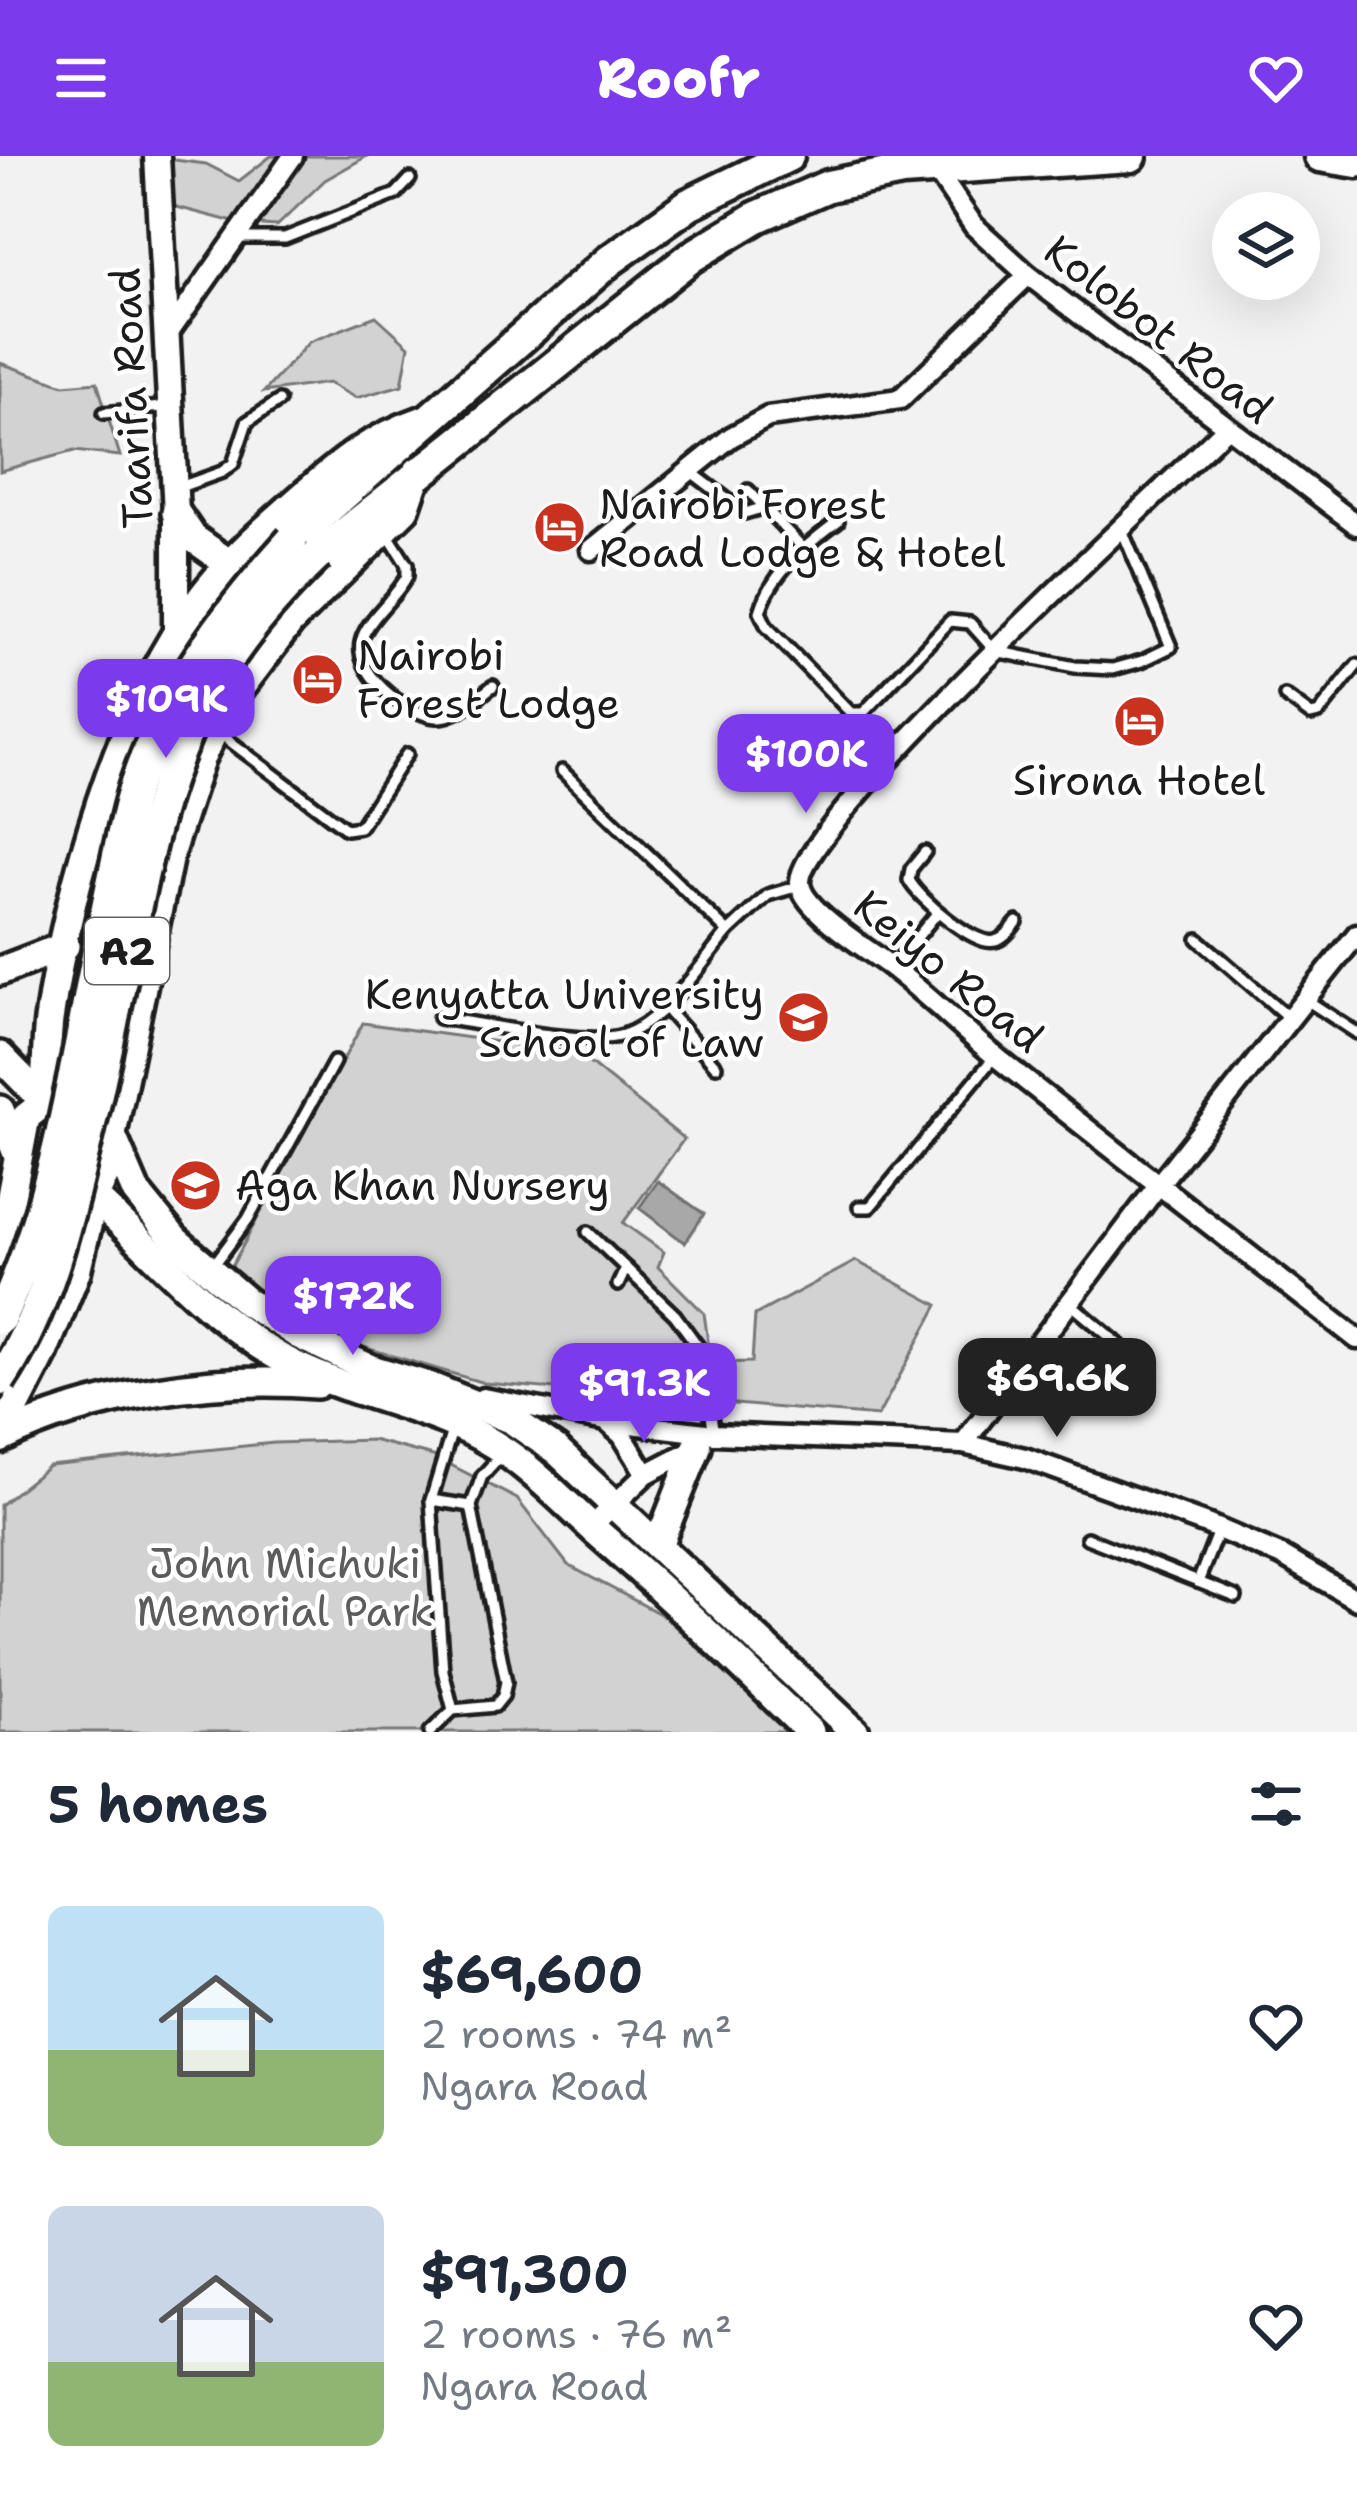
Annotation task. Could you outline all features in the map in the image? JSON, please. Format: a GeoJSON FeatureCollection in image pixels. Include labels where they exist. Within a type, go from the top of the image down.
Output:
{"type":"FeatureCollection","features":[{"type":"Feature","properties":{"kind":"main road","name":"A2"},"geometry":{"type":"LineString","coordinates":[[0,1318],[50,1182],[135,786],[181,685],[219,626],[305,547],[424,420],[658,224],[688,204],[788,156]]}},
{"type":"Feature","properties":{"kind":"main road","name":"A2"},"geometry":{"type":"LineString","coordinates":[[0,1380],[35,1311],[73,1197],[142,869],[178,752],[204,697],[280,591],[305,547],[418,471],[691,257],[757,217],[828,186],[940,163],[1131,156]]}},
{"type":"Feature","properties":{"kind":"main road"},"geometry":{"type":"LineString","coordinates":[[1321,156],[1357,162]]}},
{"type":"Feature","properties":{"kind":"main road"},"geometry":{"type":"LineString","coordinates":[[45,1102],[49,1022],[76,893],[117,763],[156,668],[198,602],[230,564],[353,452],[378,436],[424,420]]}},
{"type":"Feature","properties":{"kind":"main road"},"geometry":{"type":"LineString","coordinates":[[0,1438],[43,1354],[76,1272],[94,1197],[111,1162],[111,1139],[169,855],[185,800],[215,730],[227,705],[290,622],[405,509],[418,471]]}},
{"type":"Feature","properties":{"kind":"main road"},"geometry":{"type":"LineString","coordinates":[[175,501],[202,547],[230,564]]}},
{"type":"Feature","properties":{"kind":"main road"},"geometry":{"type":"LineString","coordinates":[[0,971],[65,946]]}},
{"type":"Feature","properties":{"kind":"main road"},"geometry":{"type":"LineString","coordinates":[[0,1057],[45,1102]]}},
{"type":"Feature","properties":{"kind":"main road"},"geometry":{"type":"LineString","coordinates":[[0,1254],[26,1117],[65,1092],[89,1098],[104,1117],[136,1192],[175,1240],[247,1302],[299,1335],[371,1369],[512,1420],[556,1450],[854,1732]]}},
{"type":"Feature","properties":{"kind":"main road"},"geometry":{"type":"LineString","coordinates":[[0,1110],[34,1189],[58,1201],[76,1203],[94,1197]]}},
{"type":"Feature","properties":{"kind":"main road"},"geometry":{"type":"LineString","coordinates":[[94,1197],[244,1335],[290,1364],[454,1425],[505,1451],[810,1732]]}},
{"type":"Feature","properties":{"kind":"main road"},"geometry":{"type":"LineString","coordinates":[[0,1438],[59,1413],[135,1394],[277,1381],[339,1386]]}},
{"type":"Feature","properties":{"kind":"main road"},"geometry":{"type":"LineString","coordinates":[[658,1545],[705,1441]]}},
{"type":"Feature","properties":{"kind":"street","name":"Taarifa Road"},"geometry":{"type":"LineString","coordinates":[[158,156],[175,501],[176,636]]}},
{"type":"Feature","properties":{"kind":"street"},"geometry":{"type":"LineString","coordinates":[[167,334],[293,156]]}},
{"type":"Feature","properties":{"kind":"street","name":"Kolobot Road"},"geometry":{"type":"LineString","coordinates":[[940,163],[974,226],[1028,275],[1357,525]]}},
{"type":"Feature","properties":{"kind":"street"},"geometry":{"type":"LineString","coordinates":[[591,550],[731,437],[768,417],[900,399],[1028,275]]}},
{"type":"Feature","properties":{"kind":"street","name":"Keiyo Road"},"geometry":{"type":"LineString","coordinates":[[1226,428],[937,708],[826,834],[802,868],[799,886],[806,901],[995,1056],[1357,1339]]}},
{"type":"Feature","properties":{"kind":"street"},"geometry":{"type":"LineString","coordinates":[[963,1444],[1159,1184],[1357,934]]}},
{"type":"Feature","properties":{"kind":"street"},"geometry":{"type":"LineString","coordinates":[[431,1387],[705,1441],[963,1444],[1025,1458],[1219,1529],[1282,1556],[1357,1600]]}},
{"type":"Feature","properties":{"kind":"street"},"geometry":{"type":"LineString","coordinates":[[606,1421],[622,1435],[646,1474]]}},
{"type":"Feature","properties":{"kind":"street"},"geometry":{"type":"LineString","coordinates":[[591,1527],[646,1474],[705,1441]]}},
{"type":"Feature","properties":{"kind":"lane"},"geometry":{"type":"LineString","coordinates":[[236,238],[285,238],[396,194],[410,179]]}},
{"type":"Feature","properties":{"kind":"lane"},"geometry":{"type":"LineString","coordinates":[[175,501],[233,464],[247,422],[279,401]]}},
{"type":"Feature","properties":{"kind":"lane"},"geometry":{"type":"LineString","coordinates":[[104,413],[170,406]]}},
{"type":"Feature","properties":{"kind":"lane"},"geometry":{"type":"LineString","coordinates":[[690,471],[745,513],[765,507]]}},
{"type":"Feature","properties":{"kind":"lane"},"geometry":{"type":"LineString","coordinates":[[748,490],[803,548]]}},
{"type":"Feature","properties":{"kind":"lane"},"geometry":{"type":"LineString","coordinates":[[838,520],[803,548],[766,592],[760,612],[767,626],[851,713],[863,713],[950,621],[970,622],[995,651],[1075,667],[1113,668],[1171,647],[1122,530]]}},
{"type":"Feature","properties":{"kind":"lane"},"geometry":{"type":"LineString","coordinates":[[385,531],[407,565],[407,576],[363,635],[360,650],[366,668],[386,691],[435,717],[452,715],[494,686]]}},
{"type":"Feature","properties":{"kind":"lane"},"geometry":{"type":"LineString","coordinates":[[1285,696],[1311,715],[1318,713],[1357,665]]}},
{"type":"Feature","properties":{"kind":"lane"},"geometry":{"type":"LineString","coordinates":[[215,730],[346,829],[360,826],[407,754]]}},
{"type":"Feature","properties":{"kind":"lane"},"geometry":{"type":"LineString","coordinates":[[562,771],[728,932]]}},
{"type":"Feature","properties":{"kind":"lane"},"geometry":{"type":"LineString","coordinates":[[925,852],[908,880],[938,912],[983,941],[1006,935],[1017,922]]}},
{"type":"Feature","properties":{"kind":"lane"},"geometry":{"type":"LineString","coordinates":[[439,1018],[592,1038],[625,1035],[665,1008],[728,932],[768,895],[799,886]]}},
{"type":"Feature","properties":{"kind":"lane"},"geometry":{"type":"LineString","coordinates":[[892,968],[938,912]]}},
{"type":"Feature","properties":{"kind":"lane"},"geometry":{"type":"LineString","coordinates":[[1198,939],[1290,1018]]}},
{"type":"Feature","properties":{"kind":"lane"},"geometry":{"type":"LineString","coordinates":[[1305,999],[1357,1033]]}},
{"type":"Feature","properties":{"kind":"lane"},"geometry":{"type":"LineString","coordinates":[[665,1008],[716,1066]]}},
{"type":"Feature","properties":{"kind":"lane"},"geometry":{"type":"LineString","coordinates":[[859,1207],[870,1207],[995,1056]]}},
{"type":"Feature","properties":{"kind":"lane"},"geometry":{"type":"LineString","coordinates":[[210,1270],[248,1219],[334,1062]]}},
{"type":"Feature","properties":{"kind":"lane"},"geometry":{"type":"LineString","coordinates":[[588,1232],[675,1316],[700,1349],[705,1441]]}},
{"type":"Feature","properties":{"kind":"lane"},"geometry":{"type":"LineString","coordinates":[[618,1285],[626,1268]]}},
{"type":"Feature","properties":{"kind":"lane"},"geometry":{"type":"LineString","coordinates":[[1072,1304],[1128,1352]]}},
{"type":"Feature","properties":{"kind":"lane"},"geometry":{"type":"LineString","coordinates":[[453,1710],[443,1671],[431,1500],[454,1425]]}},
{"type":"Feature","properties":{"kind":"lane"},"geometry":{"type":"LineString","coordinates":[[430,1732],[453,1710],[494,1706],[503,1696],[506,1682],[470,1506],[482,1476],[505,1451]]}},
{"type":"Feature","properties":{"kind":"lane"},"geometry":{"type":"LineString","coordinates":[[431,1500],[470,1506]]}},
{"type":"Feature","properties":{"kind":"lane"},"geometry":{"type":"LineString","coordinates":[[1198,1582],[1219,1529]]}},
{"type":"Feature","properties":{"kind":"lane"},"geometry":{"type":"LineString","coordinates":[[1087,1538],[1236,1597]]}},
{"type":"Feature","properties":{"kind":"shaded area"},"geometry":{"type":"Polygon","coordinates":[[[658,1181],[704,1214],[685,1243],[639,1208],[658,1181]]]}},
{"type":"Feature","properties":{"kind":"shaded area"},"geometry":{"type":"Polygon","coordinates":[[[1073,1341],[1130,1379],[1108,1411],[1051,1373],[1073,1341]]]}},
{"type":"Feature","properties":{"kind":"green space"},"geometry":{"type":"Polygon","coordinates":[[[143,156],[206,164],[239,181],[271,156],[367,156],[325,180],[277,226],[241,224],[150,200],[143,156]]]}},
{"type":"Feature","properties":{"kind":"green space"},"geometry":{"type":"Polygon","coordinates":[[[376,316],[409,346],[402,385],[356,398],[328,383],[264,392],[309,342],[376,316]]]}},
{"type":"Feature","properties":{"kind":"green space"},"geometry":{"type":"Polygon","coordinates":[[[0,363],[64,385],[97,382],[120,456],[74,451],[0,471],[0,363]]]}},
{"type":"Feature","properties":{"kind":"green space"},"geometry":{"type":"Polygon","coordinates":[[[363,1023],[577,1053],[684,1139],[623,1223],[664,1252],[658,1267],[704,1313],[711,1363],[752,1362],[755,1315],[856,1261],[938,1305],[878,1416],[484,1383],[346,1342],[228,1273],[363,1023]]]}},
{"type":"Feature","properties":{"kind":"green space","name":"John Michuki Memorial Park"},"geometry":{"type":"Polygon","coordinates":[[[372,1440],[433,1456],[517,1499],[568,1565],[664,1616],[788,1732],[0,1732],[0,1505],[49,1466],[274,1443],[372,1440]]]}},
{"type":"Feature","properties":{"kind":"place","name":"Nairobi Forest Road Lodge & Hotel"},"geometry":{"type":"Point","coordinates":[560,528]}},
{"type":"Feature","properties":{"kind":"place","name":"Nairobi Forest Lodge"},"geometry":{"type":"Point","coordinates":[318,679]}},
{"type":"Feature","properties":{"kind":"place","name":"Sirona Hotel"},"geometry":{"type":"Point","coordinates":[1139,721]}},
{"type":"Feature","properties":{"kind":"place","name":"Kenyatta University School of Law"},"geometry":{"type":"Point","coordinates":[803,1018]}},
{"type":"Feature","properties":{"kind":"place","name":"Aga Khan Nursery"},"geometry":{"type":"Point","coordinates":[196,1185]}}]}
